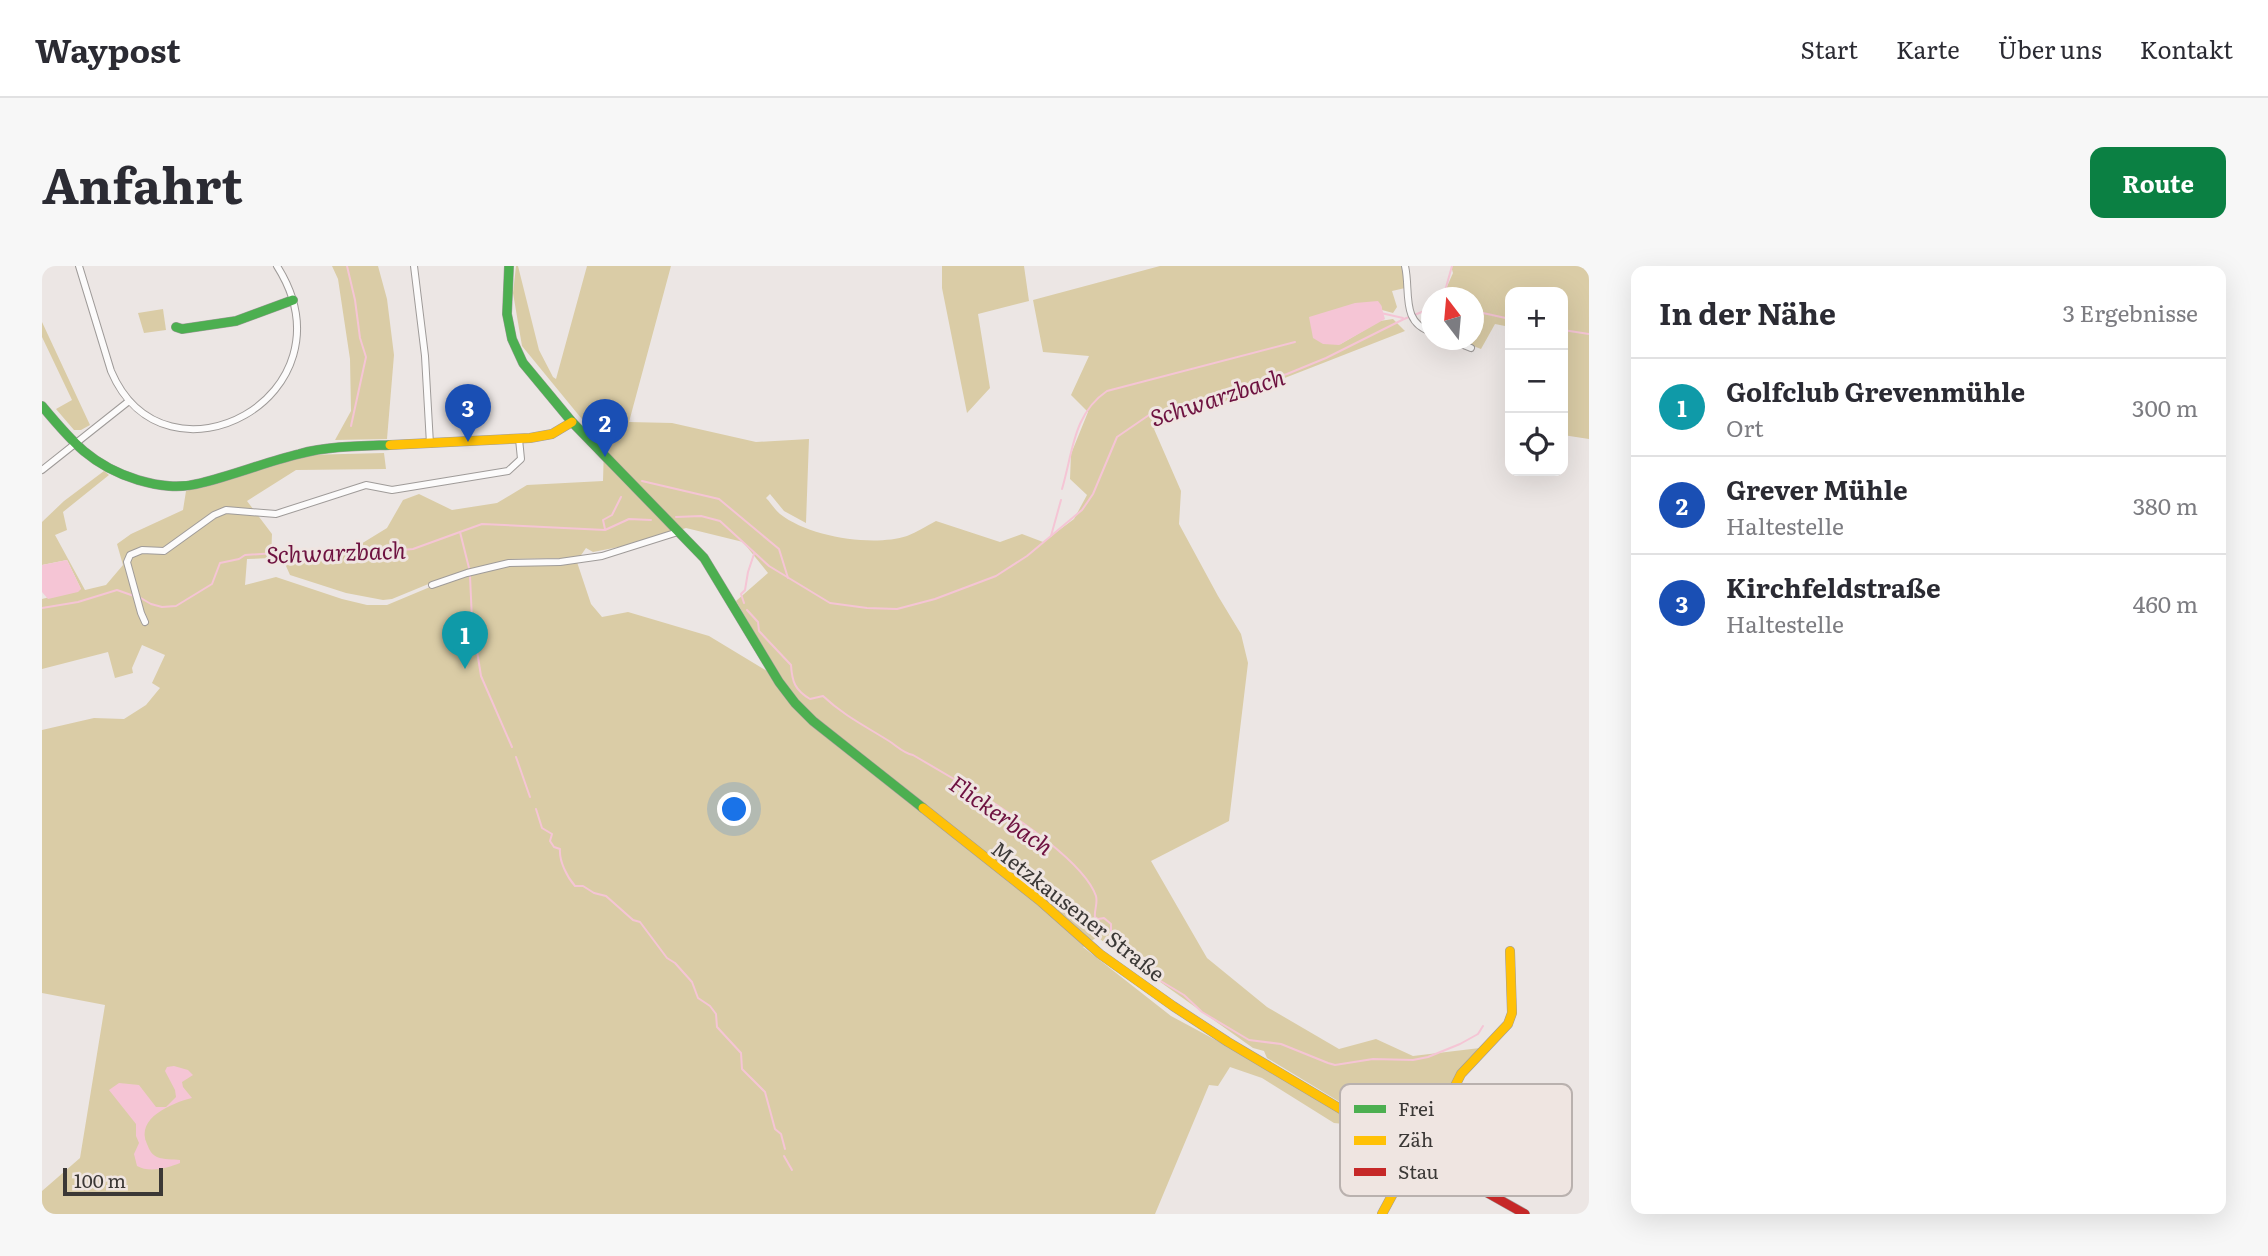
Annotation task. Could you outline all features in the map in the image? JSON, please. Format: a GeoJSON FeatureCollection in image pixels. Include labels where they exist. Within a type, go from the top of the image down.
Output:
{"type":"FeatureCollection","features":[{"type":"Feature","properties":{"kind":"main road","name":"Metzkausener Straße"},"geometry":{"type":"LineString","coordinates":[[509,266],[507,314],[516,350],[530,373],[572,422],[696,548],[794,703],[866,764],[1039,900],[1100,954],[1228,1042],[1340,1108]]}},
{"type":"Feature","properties":{"kind":"main road"},"geometry":{"type":"LineString","coordinates":[[176,327],[182,329],[236,321],[293,300]]}},
{"type":"Feature","properties":{"kind":"main road"},"geometry":{"type":"LineString","coordinates":[[42,406],[74,444],[94,461],[116,472],[155,485],[178,488],[301,453],[348,447],[519,439],[552,434],[572,422]]}},
{"type":"Feature","properties":{"kind":"main road"},"geometry":{"type":"LineString","coordinates":[[1456,1084],[1461,1074],[1508,1024],[1513,1013],[1510,951]]}},
{"type":"Feature","properties":{"kind":"main road"},"geometry":{"type":"LineString","coordinates":[[1382,1214],[1392,1196]]}},
{"type":"Feature","properties":{"kind":"main road","name":"Metzkausener Straße"},"geometry":{"type":"LineString","coordinates":[[1493,1196],[1525,1214]]}},
{"type":"Feature","properties":{"kind":"street"},"geometry":{"type":"LineString","coordinates":[[79,266],[111,371],[128,401],[151,417],[177,428],[207,429],[241,417],[272,395],[288,370],[298,336],[293,300],[276,266]]}},
{"type":"Feature","properties":{"kind":"street"},"geometry":{"type":"LineString","coordinates":[[414,266],[425,356],[430,444]]}},
{"type":"Feature","properties":{"kind":"street"},"geometry":{"type":"LineString","coordinates":[[1405,266],[1411,316],[1421,329]]}},
{"type":"Feature","properties":{"kind":"street"},"geometry":{"type":"LineString","coordinates":[[42,470],[128,401]]}},
{"type":"Feature","properties":{"kind":"street"},"geometry":{"type":"LineString","coordinates":[[145,622],[127,562],[130,555],[142,550],[164,551],[226,510],[280,514],[366,485],[392,490],[508,471],[520,459],[519,439]]}},
{"type":"Feature","properties":{"kind":"street"},"geometry":{"type":"LineString","coordinates":[[432,585],[509,563],[560,562],[602,556],[678,532]]}},
{"type":"Feature","properties":{"kind":"shaded area"},"geometry":{"type":"Polygon","coordinates":[[[332,266],[378,266],[387,299],[394,355],[387,439],[335,440],[351,411],[350,359],[338,279],[332,266]]]}},
{"type":"Feature","properties":{"kind":"shaded area"},"geometry":{"type":"Polygon","coordinates":[[[516,266],[539,350],[556,379],[587,266],[671,266],[629,422],[672,423],[756,442],[809,439],[806,523],[784,511],[770,494],[766,498],[778,512],[792,522],[824,534],[860,540],[893,539],[907,536],[936,521],[1000,542],[1022,534],[1043,542],[1074,519],[1087,495],[1070,479],[1071,454],[1088,412],[1071,395],[1089,356],[1043,352],[1033,300],[1160,266],[1402,266],[1405,288],[1392,291],[1397,307],[1393,313],[1382,310],[1381,305],[1339,345],[1380,321],[1393,319],[1405,331],[1154,429],[1181,491],[1179,524],[1241,634],[1248,663],[1229,821],[1151,861],[1207,958],[1267,1007],[1339,1049],[1376,1039],[1413,1056],[1480,1048],[1458,1072],[1451,1084],[1340,1084],[1340,1102],[1267,1058],[1264,1051],[1253,1048],[1097,937],[1083,947],[1171,1016],[1264,1066],[1340,1112],[1340,1124],[1334,1123],[1262,1078],[1230,1067],[1218,1086],[1209,1085],[1155,1214],[42,1214],[42,1191],[80,1158],[105,1005],[42,993],[42,730],[94,718],[124,719],[146,705],[160,688],[152,683],[165,655],[142,645],[132,668],[133,673],[115,678],[108,652],[42,669],[42,599],[81,589],[67,560],[42,565],[42,522],[64,501],[104,471],[109,475],[63,512],[67,530],[55,535],[85,590],[106,585],[123,565],[117,544],[131,534],[183,510],[186,491],[305,455],[384,453],[386,469],[296,470],[247,501],[272,534],[271,558],[247,559],[245,585],[276,577],[342,599],[367,605],[387,605],[473,569],[383,600],[346,593],[290,575],[282,557],[274,552],[336,552],[356,547],[387,528],[403,500],[419,494],[452,510],[497,503],[527,485],[603,481],[604,446],[522,346],[513,293],[516,266]],[[686,528],[634,544],[593,552],[586,548],[579,558],[508,559],[576,559],[591,604],[602,617],[628,612],[709,636],[782,680],[736,601],[768,573],[743,542],[686,528]]]}},
{"type":"Feature","properties":{"kind":"shaded area"},"geometry":{"type":"Polygon","coordinates":[[[942,266],[1024,266],[1029,301],[978,314],[990,388],[967,413],[942,288],[942,266]]]}},
{"type":"Feature","properties":{"kind":"shaded area"},"geometry":{"type":"Polygon","coordinates":[[[1451,266],[1589,266],[1589,439],[1568,436],[1568,287],[1505,287],[1505,326],[1495,324],[1484,344],[1484,287],[1447,287],[1453,273],[1451,266]]]}},
{"type":"Feature","properties":{"kind":"shaded area"},"geometry":{"type":"Polygon","coordinates":[[[1378,301],[1385,319],[1339,345],[1323,344],[1313,338],[1309,317],[1355,303],[1378,301]]]}},
{"type":"Feature","properties":{"kind":"shaded area"},"geometry":{"type":"Polygon","coordinates":[[[163,309],[166,330],[144,333],[138,313],[163,309]]]}},
{"type":"Feature","properties":{"kind":"shaded area"},"geometry":{"type":"Polygon","coordinates":[[[42,322],[90,425],[81,430],[74,430],[56,409],[72,400],[42,337],[42,322]]]}},
{"type":"Feature","properties":{"kind":"shaded area"},"geometry":{"type":"Polygon","coordinates":[[[67,560],[81,589],[48,599],[42,592],[42,565],[67,560]]]}},
{"type":"Feature","properties":{"kind":"shaded area"},"geometry":{"type":"Polygon","coordinates":[[[167,1067],[188,1070],[193,1075],[182,1082],[192,1098],[158,1113],[146,1127],[145,1135],[153,1154],[163,1159],[180,1160],[180,1163],[159,1169],[142,1168],[137,1166],[134,1154],[139,1143],[136,1124],[109,1090],[119,1083],[139,1085],[156,1107],[166,1107],[176,1097],[165,1071],[167,1067]]]}},
{"type":"Feature","properties":{"kind":"waterway"},"geometry":{"type":"LineString","coordinates":[[347,266],[366,357],[351,426]]}},
{"type":"Feature","properties":{"kind":"waterway"},"geometry":{"type":"LineString","coordinates":[[1446,287],[1452,266]]}},
{"type":"Feature","properties":{"kind":"waterway","name":"Schwarzbach"},"geometry":{"type":"LineString","coordinates":[[676,517],[701,516],[720,521],[769,566],[830,603],[897,609],[935,599],[996,576],[1027,556],[1082,510],[1093,494],[1117,437],[1149,415],[1287,374],[1421,312]]}},
{"type":"Feature","properties":{"kind":"waterway"},"geometry":{"type":"LineString","coordinates":[[1381,313],[1403,318]]}},
{"type":"Feature","properties":{"kind":"waterway","name":"Schwarzbach"},"geometry":{"type":"LineString","coordinates":[[1484,313],[1505,318]]}},
{"type":"Feature","properties":{"kind":"waterway","name":"Schwarzbach"},"geometry":{"type":"LineString","coordinates":[[1568,331],[1589,334]]}},
{"type":"Feature","properties":{"kind":"waterway"},"geometry":{"type":"LineString","coordinates":[[1062,489],[1081,422],[1096,400],[1107,391],[1295,342]]}},
{"type":"Feature","properties":{"kind":"waterway"},"geometry":{"type":"LineString","coordinates":[[642,481],[719,499],[779,549],[788,578]]}},
{"type":"Feature","properties":{"kind":"waterway"},"geometry":{"type":"LineString","coordinates":[[605,529],[603,520],[612,515],[621,497]]}},
{"type":"Feature","properties":{"kind":"waterway"},"geometry":{"type":"LineString","coordinates":[[1051,536],[1061,500]]}},
{"type":"Feature","properties":{"kind":"waterway","name":"Schwarzbach"},"geometry":{"type":"LineString","coordinates":[[139,597],[162,607],[176,606],[212,584],[220,563],[245,555],[371,551],[379,548],[391,551],[413,549],[482,524],[605,530],[629,519],[651,520]]}},
{"type":"Feature","properties":{"kind":"waterway"},"geometry":{"type":"LineString","coordinates":[[460,532],[469,568]]}},
{"type":"Feature","properties":{"kind":"waterway","name":"Flickerbach"},"geometry":{"type":"LineString","coordinates":[[744,603],[741,594],[745,590],[754,554]]}},
{"type":"Feature","properties":{"kind":"waterway"},"geometry":{"type":"LineString","coordinates":[[470,576],[472,620],[481,676],[512,747]]}},
{"type":"Feature","properties":{"kind":"waterway","name":"Schwarzbach"},"geometry":{"type":"LineString","coordinates":[[42,608],[78,602],[117,590],[134,596]]}},
{"type":"Feature","properties":{"kind":"waterway","name":"Flickerbach"},"geometry":{"type":"LineString","coordinates":[[747,610],[758,622],[759,631],[791,665],[793,681],[801,692],[810,699],[823,696],[846,715],[971,789],[980,798],[986,798],[1047,841],[1064,855],[1089,883],[1096,896],[1095,917],[1104,918],[1111,924],[1111,932],[1123,949],[1202,1012],[1249,1040],[1281,1044],[1335,1065],[1373,1059],[1413,1060],[1428,1057],[1478,1034],[1483,1026]]}},
{"type":"Feature","properties":{"kind":"waterway"},"geometry":{"type":"LineString","coordinates":[[516,757],[530,797]]}},
{"type":"Feature","properties":{"kind":"waterway"},"geometry":{"type":"LineString","coordinates":[[536,809],[542,828],[552,834],[550,841],[554,847],[560,849],[564,869],[575,886],[583,886],[606,896],[633,920],[640,922],[667,958],[692,982],[698,998],[716,1014],[717,1027],[741,1053],[742,1069],[765,1092],[775,1129],[781,1134],[785,1149]]}},
{"type":"Feature","properties":{"kind":"waterway"},"geometry":{"type":"LineString","coordinates":[[784,1156],[792,1170]]}},
{"type":"Feature","properties":{"kind":"traffic: fast"},"geometry":{"type":"LineString","coordinates":[[509,266],[507,314],[512,339],[523,363],[572,422],[704,558],[779,682],[795,703],[813,721],[923,808]]}},
{"type":"Feature","properties":{"kind":"traffic: fast"},"geometry":{"type":"LineString","coordinates":[[176,327],[182,329],[236,321],[293,300]]}},
{"type":"Feature","properties":{"kind":"traffic: fast"},"geometry":{"type":"LineString","coordinates":[[42,406],[73,442],[95,460],[122,474],[161,485],[193,485],[321,449],[390,445]]}},
{"type":"Feature","properties":{"kind":"traffic: slow"},"geometry":{"type":"LineString","coordinates":[[390,445],[530,438],[552,434],[572,422]]}},
{"type":"Feature","properties":{"kind":"traffic: slow"},"geometry":{"type":"LineString","coordinates":[[923,808],[1039,900],[1100,954],[1228,1042],[1340,1109]]}},
{"type":"Feature","properties":{"kind":"traffic: slow"},"geometry":{"type":"LineString","coordinates":[[1456,1084],[1461,1074],[1508,1024],[1512,1013],[1510,951]]}},
{"type":"Feature","properties":{"kind":"traffic: slow"},"geometry":{"type":"LineString","coordinates":[[1382,1214],[1392,1196]]}},
{"type":"Feature","properties":{"kind":"traffic: jam"},"geometry":{"type":"LineString","coordinates":[[1493,1196],[1525,1214]]}},
{"type":"Feature","properties":{"kind":"place","name":"Kirchfeldstraße"},"geometry":{"type":"Point","coordinates":[468,442]}},
{"type":"Feature","properties":{"kind":"place","name":"Grever Mühle"},"geometry":{"type":"Point","coordinates":[605,457]}},
{"type":"Feature","properties":{"kind":"place","name":"Golfclub Grevenmühle"},"geometry":{"type":"Point","coordinates":[465,669]}}]}
